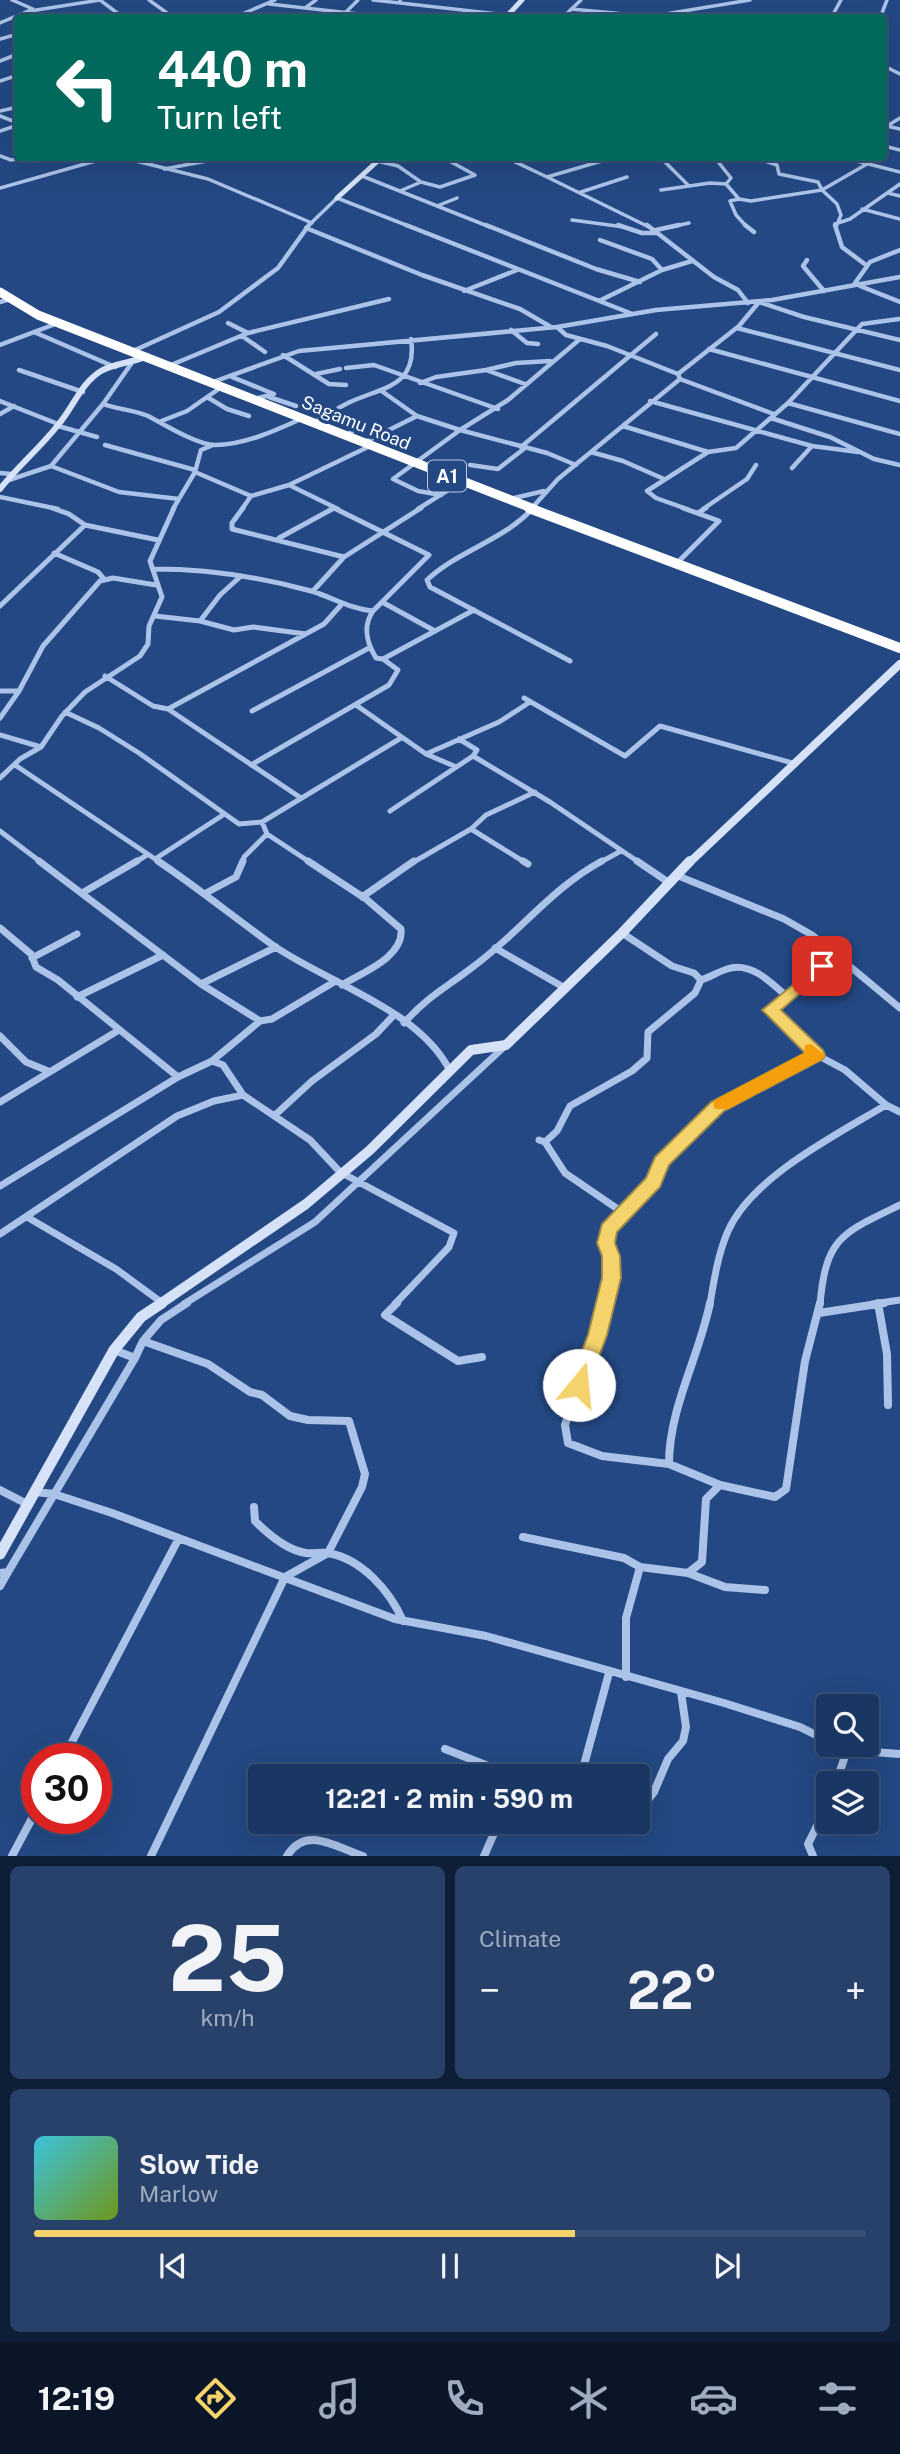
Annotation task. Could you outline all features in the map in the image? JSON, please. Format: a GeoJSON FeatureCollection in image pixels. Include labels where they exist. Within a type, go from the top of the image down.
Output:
{"type":"FeatureCollection","features":[{"type":"Feature","properties":{"kind":"highway","name":"Sagamu Road"},"geometry":{"type":"LineString","coordinates":[[0,292],[5,300],[60,323],[415,464],[900,648]]}},
{"type":"Feature","properties":{"kind":"street"},"geometry":{"type":"LineString","coordinates":[[12,0],[33,9],[37,14]]}},
{"type":"Feature","properties":{"kind":"street"},"geometry":{"type":"LineString","coordinates":[[24,14],[100,0],[119,14]]}},
{"type":"Feature","properties":{"kind":"street"},"geometry":{"type":"LineString","coordinates":[[149,0],[168,14]]}},
{"type":"Feature","properties":{"kind":"street"},"geometry":{"type":"LineString","coordinates":[[243,14],[275,0]]}},
{"type":"Feature","properties":{"kind":"street"},"geometry":{"type":"LineString","coordinates":[[305,8],[316,0]]}},
{"type":"Feature","properties":{"kind":"street"},"geometry":{"type":"LineString","coordinates":[[346,12],[358,0]]}},
{"type":"Feature","properties":{"kind":"street"},"geometry":{"type":"LineString","coordinates":[[373,0],[400,1],[490,14]]}},
{"type":"Feature","properties":{"kind":"street"},"geometry":{"type":"LineString","coordinates":[[440,8],[448,0]]}},
{"type":"Feature","properties":{"kind":"street"},"geometry":{"type":"LineString","coordinates":[[508,14],[520,0]]}},
{"type":"Feature","properties":{"kind":"street"},"geometry":{"type":"LineString","coordinates":[[566,14],[581,0]]}},
{"type":"Feature","properties":{"kind":"street"},"geometry":{"type":"LineString","coordinates":[[660,14],[750,0]]}},
{"type":"Feature","properties":{"kind":"street"},"geometry":{"type":"LineString","coordinates":[[269,4],[362,14]]}},
{"type":"Feature","properties":{"kind":"street"},"geometry":{"type":"LineString","coordinates":[[571,9],[625,14]]}},
{"type":"Feature","properties":{"kind":"street"},"geometry":{"type":"LineString","coordinates":[[0,188],[95,161]]}},
{"type":"Feature","properties":{"kind":"street"},"geometry":{"type":"LineString","coordinates":[[134,161],[208,179],[312,223]]}},
{"type":"Feature","properties":{"kind":"street"},"geometry":{"type":"LineString","coordinates":[[162,170],[208,161]]}},
{"type":"Feature","properties":{"kind":"street"},"geometry":{"type":"LineString","coordinates":[[133,351],[219,312],[278,268],[306,228],[378,161],[398,166],[421,182],[440,187],[475,175],[449,161]]}},
{"type":"Feature","properties":{"kind":"street"},"geometry":{"type":"LineString","coordinates":[[514,161],[657,231],[692,261],[738,290],[748,303]]}},
{"type":"Feature","properties":{"kind":"street"},"geometry":{"type":"LineString","coordinates":[[547,177],[602,161]]}},
{"type":"Feature","properties":{"kind":"street"},"geometry":{"type":"LineString","coordinates":[[664,161],[688,185]]}},
{"type":"Feature","properties":{"kind":"street"},"geometry":{"type":"LineString","coordinates":[[661,190],[688,185],[726,184],[731,178],[717,161]]}},
{"type":"Feature","properties":{"kind":"street"},"geometry":{"type":"LineString","coordinates":[[764,161],[777,165],[779,174],[818,182],[822,190],[837,204],[841,215],[835,224]]}},
{"type":"Feature","properties":{"kind":"street"},"geometry":{"type":"LineString","coordinates":[[856,161],[900,172]]}},
{"type":"Feature","properties":{"kind":"street"},"geometry":{"type":"LineString","coordinates":[[754,232],[738,222],[730,201],[751,201],[822,190],[867,164]]}},
{"type":"Feature","properties":{"kind":"street"},"geometry":{"type":"LineString","coordinates":[[362,176],[596,269],[640,282]]}},
{"type":"Feature","properties":{"kind":"street"},"geometry":{"type":"LineString","coordinates":[[581,192],[627,177]]}},
{"type":"Feature","properties":{"kind":"street"},"geometry":{"type":"LineString","coordinates":[[400,191],[421,182]]}},
{"type":"Feature","properties":{"kind":"street"},"geometry":{"type":"LineString","coordinates":[[726,184],[739,199]]}},
{"type":"Feature","properties":{"kind":"street"},"geometry":{"type":"LineString","coordinates":[[835,224],[850,219],[900,184]]}},
{"type":"Feature","properties":{"kind":"street"},"geometry":{"type":"LineString","coordinates":[[888,193],[900,196]]}},
{"type":"Feature","properties":{"kind":"street"},"geometry":{"type":"LineString","coordinates":[[337,198],[632,313]]}},
{"type":"Feature","properties":{"kind":"street"},"geometry":{"type":"LineString","coordinates":[[437,205],[457,198]]}},
{"type":"Feature","properties":{"kind":"street"},"geometry":{"type":"LineString","coordinates":[[862,209],[900,219]]}},
{"type":"Feature","properties":{"kind":"street"},"geometry":{"type":"LineString","coordinates":[[572,220],[615,224],[642,233],[689,223]]}},
{"type":"Feature","properties":{"kind":"street"},"geometry":{"type":"LineString","coordinates":[[835,224],[842,247],[866,265]]}},
{"type":"Feature","properties":{"kind":"street"},"geometry":{"type":"LineString","coordinates":[[306,228],[464,291],[529,312],[559,331],[632,356],[772,416],[830,437],[858,452]]}},
{"type":"Feature","properties":{"kind":"street"},"geometry":{"type":"LineString","coordinates":[[600,240],[652,260],[662,270]]}},
{"type":"Feature","properties":{"kind":"street"},"geometry":{"type":"LineString","coordinates":[[855,283],[866,265],[900,250]]}},
{"type":"Feature","properties":{"kind":"street"},"geometry":{"type":"LineString","coordinates":[[807,260],[803,266],[824,291]]}},
{"type":"Feature","properties":{"kind":"street"},"geometry":{"type":"LineString","coordinates":[[599,301],[662,270],[692,261]]}},
{"type":"Feature","properties":{"kind":"street"},"geometry":{"type":"LineString","coordinates":[[464,291],[518,269]]}},
{"type":"Feature","properties":{"kind":"street"},"geometry":{"type":"LineString","coordinates":[[213,382],[282,355],[341,345],[554,327],[632,313],[759,302],[900,277]]}},
{"type":"Feature","properties":{"kind":"street"},"geometry":{"type":"LineString","coordinates":[[855,283],[900,302]]}},
{"type":"Feature","properties":{"kind":"street"},"geometry":{"type":"LineString","coordinates":[[171,365],[248,333],[390,299]]}},
{"type":"Feature","properties":{"kind":"street"},"geometry":{"type":"LineString","coordinates":[[570,660],[430,587],[427,580],[511,529],[533,509],[545,491],[709,349],[737,328],[759,302]]}},
{"type":"Feature","properties":{"kind":"street"},"geometry":{"type":"LineString","coordinates":[[759,302],[900,340]]}},
{"type":"Feature","properties":{"kind":"street"},"geometry":{"type":"LineString","coordinates":[[676,564],[686,558],[690,548],[719,523],[646,491],[708,452],[736,448],[788,403],[856,330],[874,319],[887,322],[898,319]]}},
{"type":"Feature","properties":{"kind":"street"},"geometry":{"type":"LineString","coordinates":[[0,345],[60,323]]}},
{"type":"Feature","properties":{"kind":"street"},"geometry":{"type":"LineString","coordinates":[[229,323],[248,333]]}},
{"type":"Feature","properties":{"kind":"street"},"geometry":{"type":"LineString","coordinates":[[737,328],[900,370]]}},
{"type":"Feature","properties":{"kind":"street"},"geometry":{"type":"LineString","coordinates":[[511,330],[527,343],[538,344]]}},
{"type":"Feature","properties":{"kind":"street"},"geometry":{"type":"LineString","coordinates":[[34,332],[115,367]]}},
{"type":"Feature","properties":{"kind":"street"},"geometry":{"type":"LineString","coordinates":[[470,465],[498,470],[656,334]]}},
{"type":"Feature","properties":{"kind":"street"},"geometry":{"type":"LineString","coordinates":[[242,336],[265,352]]}},
{"type":"Feature","properties":{"kind":"street"},"geometry":{"type":"LineString","coordinates":[[314,423],[358,398],[383,392],[400,378],[408,371],[413,354],[411,339]]}},
{"type":"Feature","properties":{"kind":"street"},"geometry":{"type":"LineString","coordinates":[[441,495],[418,491],[393,480],[460,430],[498,409],[580,339]]}},
{"type":"Feature","properties":{"kind":"street"},"geometry":{"type":"LineString","coordinates":[[709,349],[900,401]]}},
{"type":"Feature","properties":{"kind":"street"},"geometry":{"type":"LineString","coordinates":[[282,355],[329,384],[346,385]]}},
{"type":"Feature","properties":{"kind":"street"},"geometry":{"type":"LineString","coordinates":[[0,489],[58,425],[97,373],[131,364],[147,356]]}},
{"type":"Feature","properties":{"kind":"street"},"geometry":{"type":"LineString","coordinates":[[421,383],[429,379],[516,363],[551,361]]}},
{"type":"Feature","properties":{"kind":"street"},"geometry":{"type":"LineString","coordinates":[[51,466],[103,404],[131,364]]}},
{"type":"Feature","properties":{"kind":"street"},"geometry":{"type":"LineString","coordinates":[[346,368],[374,365],[400,378],[498,409]]}},
{"type":"Feature","properties":{"kind":"street"},"geometry":{"type":"LineString","coordinates":[[316,374],[340,369]]}},
{"type":"Feature","properties":{"kind":"street"},"geometry":{"type":"LineString","coordinates":[[19,370],[83,392]]}},
{"type":"Feature","properties":{"kind":"street"},"geometry":{"type":"LineString","coordinates":[[486,370],[525,384]]}},
{"type":"Feature","properties":{"kind":"street"},"geometry":{"type":"LineString","coordinates":[[232,377],[274,394],[254,399]]}},
{"type":"Feature","properties":{"kind":"street"},"geometry":{"type":"LineString","coordinates":[[159,422],[187,411],[223,386]]}},
{"type":"Feature","properties":{"kind":"street"},"geometry":{"type":"LineString","coordinates":[[383,392],[417,415],[576,465]]}},
{"type":"Feature","properties":{"kind":"street"},"geometry":{"type":"LineString","coordinates":[[207,397],[227,409],[249,416]]}},
{"type":"Feature","properties":{"kind":"street"},"geometry":{"type":"LineString","coordinates":[[269,397],[296,406]]}},
{"type":"Feature","properties":{"kind":"street"},"geometry":{"type":"LineString","coordinates":[[0,401],[58,425],[97,437]]}},
{"type":"Feature","properties":{"kind":"street"},"geometry":{"type":"LineString","coordinates":[[650,401],[812,446],[858,452],[900,465]]}},
{"type":"Feature","properties":{"kind":"street"},"geometry":{"type":"LineString","coordinates":[[788,403],[900,434]]}},
{"type":"Feature","properties":{"kind":"street"},"geometry":{"type":"LineString","coordinates":[[103,404],[125,412],[148,415],[213,445]]}},
{"type":"Feature","properties":{"kind":"street"},"geometry":{"type":"LineString","coordinates":[[0,414],[14,406]]}},
{"type":"Feature","properties":{"kind":"street"},"geometry":{"type":"LineString","coordinates":[[344,556],[232,528],[232,523],[251,496],[289,485],[417,415]]}},
{"type":"Feature","properties":{"kind":"street"},"geometry":{"type":"LineString","coordinates":[[323,416],[356,428],[346,436]]}},
{"type":"Feature","properties":{"kind":"street"},"geometry":{"type":"LineString","coordinates":[[156,585],[150,561],[158,540],[195,471],[201,450],[270,433],[303,418]]}},
{"type":"Feature","properties":{"kind":"street"},"geometry":{"type":"LineString","coordinates":[[623,426],[708,452]]}},
{"type":"Feature","properties":{"kind":"street"},"geometry":{"type":"LineString","coordinates":[[106,445],[195,471],[251,496]]}},
{"type":"Feature","properties":{"kind":"street"},"geometry":{"type":"LineString","coordinates":[[792,468],[812,446]]}},
{"type":"Feature","properties":{"kind":"street"},"geometry":{"type":"LineString","coordinates":[[591,452],[623,461],[664,480]]}},
{"type":"Feature","properties":{"kind":"street"},"geometry":{"type":"LineString","coordinates":[[698,513],[747,480],[756,465]]}},
{"type":"Feature","properties":{"kind":"street"},"geometry":{"type":"LineString","coordinates":[[0,473],[10,477],[51,466],[119,492],[179,499]]}},
{"type":"Feature","properties":{"kind":"street"},"geometry":{"type":"LineString","coordinates":[[313,591],[344,556],[461,482]]}},
{"type":"Feature","properties":{"kind":"street"},"geometry":{"type":"LineString","coordinates":[[251,765],[320,722],[356,705],[394,679],[398,670],[383,659],[376,658],[369,648],[366,626],[373,611],[429,555],[426,551],[289,485]]}},
{"type":"Feature","properties":{"kind":"street"},"geometry":{"type":"LineString","coordinates":[[509,499],[545,491]]}},
{"type":"Feature","properties":{"kind":"street"},"geometry":{"type":"LineString","coordinates":[[0,497],[41,505],[76,518],[85,525],[158,540]]}},
{"type":"Feature","properties":{"kind":"street"},"geometry":{"type":"LineString","coordinates":[[279,538],[334,508]]}},
{"type":"Feature","properties":{"kind":"street"},"geometry":{"type":"LineString","coordinates":[[0,606],[85,525]]}},
{"type":"Feature","properties":{"kind":"street"},"geometry":{"type":"LineString","coordinates":[[0,778],[20,759],[41,747],[65,712],[105,677],[140,656],[148,644],[148,630],[162,597],[162,590],[156,585],[104,579],[98,572],[54,553]]}},
{"type":"Feature","properties":{"kind":"street"},"geometry":{"type":"LineString","coordinates":[[154,569],[193,569],[242,576],[313,591],[354,611],[373,611]]}},
{"type":"Feature","properties":{"kind":"street"},"geometry":{"type":"LineString","coordinates":[[200,621],[220,595],[242,576]]}},
{"type":"Feature","properties":{"kind":"street"},"geometry":{"type":"LineString","coordinates":[[0,718],[40,656],[43,646],[58,632],[68,614],[104,579]]}},
{"type":"Feature","properties":{"kind":"street"},"geometry":{"type":"LineString","coordinates":[[383,602],[435,631]]}},
{"type":"Feature","properties":{"kind":"street"},"geometry":{"type":"LineString","coordinates":[[168,709],[308,634],[324,624],[341,605]]}},
{"type":"Feature","properties":{"kind":"street"},"geometry":{"type":"LineString","coordinates":[[383,659],[474,610]]}},
{"type":"Feature","properties":{"kind":"street"},"geometry":{"type":"LineString","coordinates":[[155,616],[200,621],[234,630],[253,627],[308,634]]}},
{"type":"Feature","properties":{"kind":"street"},"geometry":{"type":"LineString","coordinates":[[252,711],[369,648]]}},
{"type":"Feature","properties":{"kind":"street"},"geometry":{"type":"LineString","coordinates":[[0,1586],[4,1573],[54,1494],[143,1341],[161,1321],[315,1222],[506,1045],[622,933],[672,879],[900,664]]}},
{"type":"Feature","properties":{"kind":"street"},"geometry":{"type":"LineString","coordinates":[[105,677],[153,706],[168,709],[301,798]]}},
{"type":"Feature","properties":{"kind":"street"},"geometry":{"type":"LineString","coordinates":[[0,691],[19,691]]}},
{"type":"Feature","properties":{"kind":"street"},"geometry":{"type":"LineString","coordinates":[[426,754],[499,722],[527,700],[625,756],[660,726],[796,764]]}},
{"type":"Feature","properties":{"kind":"street"},"geometry":{"type":"LineString","coordinates":[[356,705],[426,754],[454,766]]}},
{"type":"Feature","properties":{"kind":"street"},"geometry":{"type":"LineString","coordinates":[[65,712],[129,747],[223,816],[239,824],[262,822],[401,738]]}},
{"type":"Feature","properties":{"kind":"street"},"geometry":{"type":"LineString","coordinates":[[0,735],[41,747]]}},
{"type":"Feature","properties":{"kind":"street"},"geometry":{"type":"LineString","coordinates":[[390,811],[445,776],[454,766],[473,756],[477,750],[459,739]]}},
{"type":"Feature","properties":{"kind":"street"},"geometry":{"type":"LineString","coordinates":[[473,756],[535,792],[621,851],[672,879],[785,919],[812,935],[834,956],[900,1008]]}},
{"type":"Feature","properties":{"kind":"street"},"geometry":{"type":"LineString","coordinates":[[15,765],[206,893],[276,947],[383,1008],[442,1055],[450,1072]]}},
{"type":"Feature","properties":{"kind":"street"},"geometry":{"type":"LineString","coordinates":[[362,897],[430,850],[471,829],[495,810],[535,792]]}},
{"type":"Feature","properties":{"kind":"street"},"geometry":{"type":"LineString","coordinates":[[155,859],[223,816]]}},
{"type":"Feature","properties":{"kind":"street"},"geometry":{"type":"LineString","coordinates":[[262,822],[267,834],[362,897],[401,929],[402,940],[395,951],[342,985]]}},
{"type":"Feature","properties":{"kind":"street"},"geometry":{"type":"LineString","coordinates":[[471,829],[528,864]]}},
{"type":"Feature","properties":{"kind":"street"},"geometry":{"type":"LineString","coordinates":[[0,831],[201,984],[260,1021]]}},
{"type":"Feature","properties":{"kind":"street"},"geometry":{"type":"LineString","coordinates":[[206,893],[239,876],[243,870],[244,857],[267,834]]}},
{"type":"Feature","properties":{"kind":"street"},"geometry":{"type":"LineString","coordinates":[[404,1023],[427,997],[475,966],[580,873],[621,851]]}},
{"type":"Feature","properties":{"kind":"street"},"geometry":{"type":"LineString","coordinates":[[82,893],[147,855]]}},
{"type":"Feature","properties":{"kind":"street"},"geometry":{"type":"LineString","coordinates":[[0,928],[31,954],[36,967],[178,1077]]}},
{"type":"Feature","properties":{"kind":"street"},"geometry":{"type":"LineString","coordinates":[[622,933],[672,966],[694,973],[701,980]]}},
{"type":"Feature","properties":{"kind":"street"},"geometry":{"type":"LineString","coordinates":[[32,958],[77,934]]}},
{"type":"Feature","properties":{"kind":"street"},"geometry":{"type":"LineString","coordinates":[[201,984],[276,947]]}},
{"type":"Feature","properties":{"kind":"street"},"geometry":{"type":"LineString","coordinates":[[495,948],[565,988]]}},
{"type":"Feature","properties":{"kind":"street"},"geometry":{"type":"LineString","coordinates":[[77,997],[163,955]]}},
{"type":"Feature","properties":{"kind":"street"},"geometry":{"type":"LineString","coordinates":[[834,956],[770,1010],[817,1055],[845,1070],[886,1105],[900,1112]]}},
{"type":"Feature","properties":{"kind":"street"},"geometry":{"type":"LineString","coordinates":[[625,1214],[565,1173],[542,1141],[557,1131],[570,1106],[632,1071],[647,1058],[648,1032],[695,993],[701,980],[728,968],[740,967],[768,979],[785,995]]}},
{"type":"Feature","properties":{"kind":"street"},"geometry":{"type":"LineString","coordinates":[[0,1186],[178,1077],[212,1061],[260,1021],[272,1018],[334,982]]}},
{"type":"Feature","properties":{"kind":"street"},"geometry":{"type":"LineString","coordinates":[[274,1116],[312,1081],[376,1034],[392,1017]]}},
{"type":"Feature","properties":{"kind":"street"},"geometry":{"type":"LineString","coordinates":[[0,1102],[119,1030]]}},
{"type":"Feature","properties":{"kind":"street"},"geometry":{"type":"LineString","coordinates":[[0,1036],[26,1062],[48,1071]]}},
{"type":"Feature","properties":{"kind":"street"},"geometry":{"type":"LineString","coordinates":[[0,1554],[114,1350],[141,1317],[306,1204],[340,1172],[370,1150],[471,1050],[506,1045]]}},
{"type":"Feature","properties":{"kind":"street"},"geometry":{"type":"LineString","coordinates":[[817,1055],[718,1107],[661,1161],[653,1182],[608,1229],[606,1243],[613,1269],[610,1286],[597,1335],[582,1369],[564,1432],[568,1443],[576,1450],[633,1462],[669,1464],[720,1485],[775,1497],[786,1489],[799,1427],[804,1365],[819,1313],[821,1276],[832,1248],[868,1221],[900,1205]]}},
{"type":"Feature","properties":{"kind":"street"},"geometry":{"type":"LineString","coordinates":[[212,1061],[223,1065],[243,1095],[310,1140],[340,1172],[454,1235],[449,1247],[386,1315],[457,1361],[482,1357]]}},
{"type":"Feature","properties":{"kind":"street"},"geometry":{"type":"LineString","coordinates":[[0,1234],[177,1116],[214,1101],[243,1095]]}},
{"type":"Feature","properties":{"kind":"street"},"geometry":{"type":"LineString","coordinates":[[669,1464],[668,1433],[705,1328],[719,1261],[730,1226],[747,1202],[803,1157],[886,1105]]}},
{"type":"Feature","properties":{"kind":"street"},"geometry":{"type":"LineString","coordinates":[[27,1217],[116,1269],[161,1302]]}},
{"type":"Feature","properties":{"kind":"street"},"geometry":{"type":"LineString","coordinates":[[819,1313],[900,1300]]}},
{"type":"Feature","properties":{"kind":"street"},"geometry":{"type":"LineString","coordinates":[[878,1303],[887,1354],[888,1405]]}},
{"type":"Feature","properties":{"kind":"street"},"geometry":{"type":"LineString","coordinates":[[143,1341],[208,1364],[250,1392],[262,1395],[290,1416],[352,1424],[365,1474],[358,1496],[328,1553],[285,1577],[151,1856]]}},
{"type":"Feature","properties":{"kind":"street"},"geometry":{"type":"LineString","coordinates":[[114,1350],[135,1358]]}},
{"type":"Feature","properties":{"kind":"street"},"geometry":{"type":"LineString","coordinates":[[688,1573],[702,1562],[706,1499],[720,1485]]}},
{"type":"Feature","properties":{"kind":"street"},"geometry":{"type":"LineString","coordinates":[[0,1490],[29,1505]]}},
{"type":"Feature","properties":{"kind":"street"},"geometry":{"type":"LineString","coordinates":[[35,1492],[54,1494],[180,1538],[403,1621],[430,1623],[486,1636],[609,1674],[800,1727],[816,1735]]}},
{"type":"Feature","properties":{"kind":"street"},"geometry":{"type":"LineString","coordinates":[[254,1507],[255,1521],[284,1543],[305,1553],[328,1553],[365,1569],[399,1608],[403,1621]]}},
{"type":"Feature","properties":{"kind":"street"},"geometry":{"type":"LineString","coordinates":[[523,1537],[624,1558],[640,1567],[688,1573],[705,1582],[725,1587],[760,1592],[765,1590]]}},
{"type":"Feature","properties":{"kind":"street"},"geometry":{"type":"LineString","coordinates":[[72,1743],[180,1538]]}},
{"type":"Feature","properties":{"kind":"street"},"geometry":{"type":"LineString","coordinates":[[626,1677],[626,1618],[640,1567]]}},
{"type":"Feature","properties":{"kind":"street"},"geometry":{"type":"LineString","coordinates":[[586,1764],[597,1704],[609,1674]]}},
{"type":"Feature","properties":{"kind":"street"},"geometry":{"type":"LineString","coordinates":[[650,1797],[668,1759],[683,1741],[686,1727],[681,1692]]}},
{"type":"Feature","properties":{"kind":"street"},"geometry":{"type":"LineString","coordinates":[[445,1749],[483,1764]]}},
{"type":"Feature","properties":{"kind":"street"},"geometry":{"type":"LineString","coordinates":[[879,1752],[900,1754]]}},
{"type":"Feature","properties":{"kind":"street"},"geometry":{"type":"LineString","coordinates":[[813,1856],[808,1844],[816,1828]]}},
{"type":"Feature","properties":{"kind":"street"},"geometry":{"type":"LineString","coordinates":[[12,1856],[24,1834]]}},
{"type":"Feature","properties":{"kind":"street"},"geometry":{"type":"LineString","coordinates":[[484,1856],[494,1834]]}},
{"type":"Feature","properties":{"kind":"street"},"geometry":{"type":"LineString","coordinates":[[287,1856],[295,1843],[308,1838],[363,1856]]}},
{"type":"Feature","properties":{"kind":"slow traffic"},"geometry":{"type":"LineString","coordinates":[[722,1104],[817,1055],[811,1050]]}},
{"type":"Feature","properties":{"kind":"route"},"geometry":{"type":"LineString","coordinates":[[579,1385],[582,1369],[597,1335],[612,1278],[611,1256],[606,1243],[608,1229],[637,1202],[653,1182],[661,1161],[718,1107],[817,1055],[770,1010],[772,1005],[822,966]]}}]}
